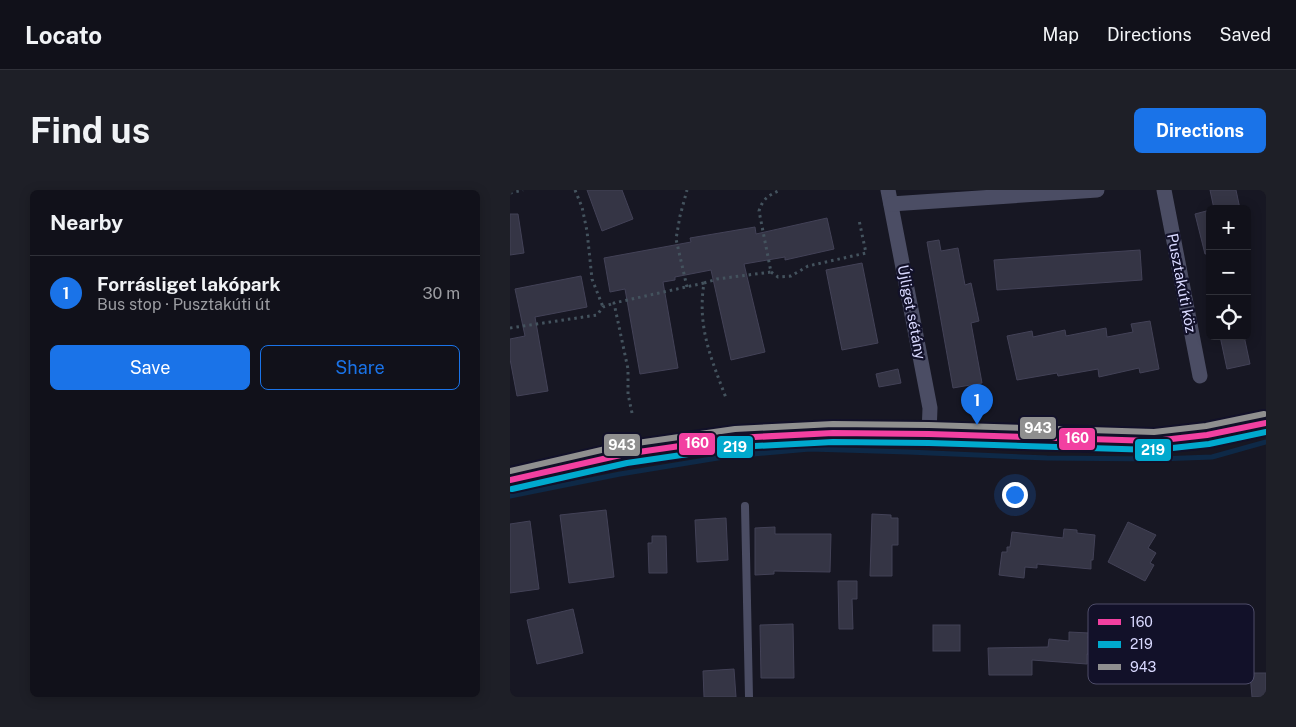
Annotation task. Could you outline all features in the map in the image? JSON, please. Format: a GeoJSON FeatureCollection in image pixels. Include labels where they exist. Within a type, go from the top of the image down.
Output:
{"type":"FeatureCollection","features":[{"type":"Feature","properties":{"kind":"street"},"geometry":{"type":"LineString","coordinates":[[890,197],[1097,190]]}},
{"type":"Feature","properties":{"kind":"street","name":"Pusztakúti köz"},"geometry":{"type":"LineString","coordinates":[[1164,190],[1200,376]]}},
{"type":"Feature","properties":{"kind":"street","name":"Újliget sétány"},"geometry":{"type":"LineString","coordinates":[[890,197],[930,408],[929,434]]}},
{"type":"Feature","properties":{"kind":"street"},"geometry":{"type":"LineString","coordinates":[[510,480],[626,454],[735,438],[833,433],[1154,441],[1207,435],[1266,424]]}},
{"type":"Feature","properties":{"kind":"lane"},"geometry":{"type":"LineString","coordinates":[[745,506],[749,697]]}},
{"type":"Feature","properties":{"kind":"path"},"geometry":{"type":"LineString","coordinates":[[510,193],[523,190]]}},
{"type":"Feature","properties":{"kind":"path"},"geometry":{"type":"LineString","coordinates":[[575,190],[582,206],[587,231],[592,279],[603,307]]}},
{"type":"Feature","properties":{"kind":"path"},"geometry":{"type":"LineString","coordinates":[[687,190],[676,239],[687,287]]}},
{"type":"Feature","properties":{"kind":"path"},"geometry":{"type":"LineString","coordinates":[[782,190],[769,194],[761,203],[758,211],[771,272],[778,277],[791,276],[808,266],[866,253],[859,220]]}},
{"type":"Feature","properties":{"kind":"path"},"geometry":{"type":"LineString","coordinates":[[510,328],[597,315],[603,307],[614,303],[716,279],[771,272]]}},
{"type":"Feature","properties":{"kind":"path"},"geometry":{"type":"LineString","coordinates":[[704,283],[701,302],[705,340],[726,398]]}},
{"type":"Feature","properties":{"kind":"path"},"geometry":{"type":"LineString","coordinates":[[614,303],[628,369],[628,394],[632,413]]}},
{"type":"Feature","properties":{"kind":"building"},"geometry":{"type":"Polygon","coordinates":[[[587,190],[622,190],[633,219],[602,231],[587,190]]]}},
{"type":"Feature","properties":{"kind":"building"},"geometry":{"type":"Polygon","coordinates":[[[1210,190],[1236,190],[1239,205],[1213,205],[1210,190]]]}},
{"type":"Feature","properties":{"kind":"building"},"geometry":{"type":"Polygon","coordinates":[[[1206,211],[1206,254],[1205,254],[1195,214],[1206,211]]]}},
{"type":"Feature","properties":{"kind":"building"},"geometry":{"type":"Polygon","coordinates":[[[510,214],[518,214],[524,253],[510,255],[510,214]]]}},
{"type":"Feature","properties":{"kind":"building"},"geometry":{"type":"Polygon","coordinates":[[[827,218],[834,249],[785,260],[785,257],[744,264],[765,352],[731,360],[711,270],[675,277],[675,280],[663,282],[678,368],[640,374],[625,289],[610,292],[604,258],[691,242],[690,238],[755,227],[756,234],[827,218]]]}},
{"type":"Feature","properties":{"kind":"building"},"geometry":{"type":"Polygon","coordinates":[[[939,240],[941,251],[958,248],[965,285],[971,283],[979,321],[971,323],[982,383],[953,388],[927,242],[939,240]]]}},
{"type":"Feature","properties":{"kind":"building"},"geometry":{"type":"Polygon","coordinates":[[[1140,250],[1142,280],[997,290],[994,260],[1140,250]]]}},
{"type":"Feature","properties":{"kind":"building"},"geometry":{"type":"Polygon","coordinates":[[[862,263],[878,343],[842,350],[826,270],[862,263]]]}},
{"type":"Feature","properties":{"kind":"building"},"geometry":{"type":"Polygon","coordinates":[[[581,276],[587,307],[535,317],[548,391],[517,396],[510,359],[510,339],[525,336],[515,289],[581,276]]]}},
{"type":"Feature","properties":{"kind":"building"},"geometry":{"type":"Polygon","coordinates":[[[1150,321],[1159,369],[1140,373],[1139,368],[1099,377],[1098,369],[1058,376],[1057,373],[1017,380],[1007,336],[1032,331],[1033,337],[1065,330],[1066,336],[1106,328],[1107,337],[1133,332],[1131,324],[1150,321]]]}},
{"type":"Feature","properties":{"kind":"building"},"geometry":{"type":"Polygon","coordinates":[[[1221,340],[1245,340],[1250,364],[1227,369],[1221,340]]]}},
{"type":"Feature","properties":{"kind":"building"},"geometry":{"type":"Polygon","coordinates":[[[898,369],[901,383],[879,387],[876,374],[898,369]]]}},
{"type":"Feature","properties":{"kind":"building"},"geometry":{"type":"Polygon","coordinates":[[[606,510],[614,577],[569,583],[560,515],[606,510]]]}},
{"type":"Feature","properties":{"kind":"building"},"geometry":{"type":"Polygon","coordinates":[[[872,514],[891,515],[891,518],[898,518],[898,545],[892,545],[892,576],[870,576],[872,514]]]}},
{"type":"Feature","properties":{"kind":"building"},"geometry":{"type":"Polygon","coordinates":[[[726,518],[728,560],[697,562],[695,520],[726,518]]]}},
{"type":"Feature","properties":{"kind":"building"},"geometry":{"type":"Polygon","coordinates":[[[530,521],[539,589],[510,593],[510,524],[530,521]]]}},
{"type":"Feature","properties":{"kind":"building"},"geometry":{"type":"Polygon","coordinates":[[[1128,522],[1156,535],[1148,548],[1156,553],[1150,563],[1154,565],[1145,581],[1108,562],[1128,522]]]}},
{"type":"Feature","properties":{"kind":"building"},"geometry":{"type":"Polygon","coordinates":[[[775,527],[775,534],[831,534],[830,572],[774,571],[774,574],[755,575],[755,528],[775,527]]]}},
{"type":"Feature","properties":{"kind":"building"},"geometry":{"type":"Polygon","coordinates":[[[1064,529],[1095,535],[1091,569],[1037,564],[1037,568],[1025,567],[1024,578],[999,575],[1002,552],[1007,552],[1007,547],[1010,547],[1012,532],[1063,538],[1064,529]]]}},
{"type":"Feature","properties":{"kind":"building"},"geometry":{"type":"Polygon","coordinates":[[[652,536],[666,536],[667,573],[649,573],[648,543],[652,543],[652,536]]]}},
{"type":"Feature","properties":{"kind":"building"},"geometry":{"type":"Polygon","coordinates":[[[838,581],[857,581],[857,599],[852,599],[853,629],[839,629],[838,581]]]}},
{"type":"Feature","properties":{"kind":"building"},"geometry":{"type":"Polygon","coordinates":[[[573,609],[583,653],[537,664],[527,620],[573,609]]]}},
{"type":"Feature","properties":{"kind":"building"},"geometry":{"type":"Polygon","coordinates":[[[793,624],[794,678],[761,678],[760,625],[793,624]]]}},
{"type":"Feature","properties":{"kind":"building"},"geometry":{"type":"Polygon","coordinates":[[[933,625],[960,625],[960,651],[933,651],[933,625]]]}},
{"type":"Feature","properties":{"kind":"building"},"geometry":{"type":"Polygon","coordinates":[[[1069,632],[1088,633],[1087,664],[1032,660],[1032,675],[989,675],[988,648],[1048,647],[1049,639],[1069,641],[1069,632]]]}},
{"type":"Feature","properties":{"kind":"building"},"geometry":{"type":"Polygon","coordinates":[[[734,669],[736,697],[704,697],[703,671],[734,669]]]}},
{"type":"Feature","properties":{"kind":"building"},"geometry":{"type":"Polygon","coordinates":[[[1254,673],[1266,673],[1266,697],[1252,697],[1251,684],[1254,684],[1254,673]]]}},
{"type":"Feature","properties":{"kind":"waterway"},"geometry":{"type":"LineString","coordinates":[[510,496],[620,474],[730,456],[810,449],[1047,458],[1158,459],[1212,457],[1266,442]]}},
{"type":"Feature","properties":{"kind":"transit line","name":"943"},"geometry":{"type":"LineString","coordinates":[[510,471],[623,445],[735,429],[833,424],[1154,432],[1206,426],[1264,414]]}},
{"type":"Feature","properties":{"kind":"transit line","name":"160"},"geometry":{"type":"LineString","coordinates":[[510,480],[625,454],[735,438],[833,433],[1154,441],[1207,435],[1266,423]]}},
{"type":"Feature","properties":{"kind":"transit line","name":"219"},"geometry":{"type":"LineString","coordinates":[[512,489],[627,463],[736,447],[833,442],[1154,450],[1209,444],[1266,432]]}},
{"type":"Feature","properties":{"kind":"place","name":"Forrásliget lakópark"},"geometry":{"type":"Point","coordinates":[977,425]}}]}
